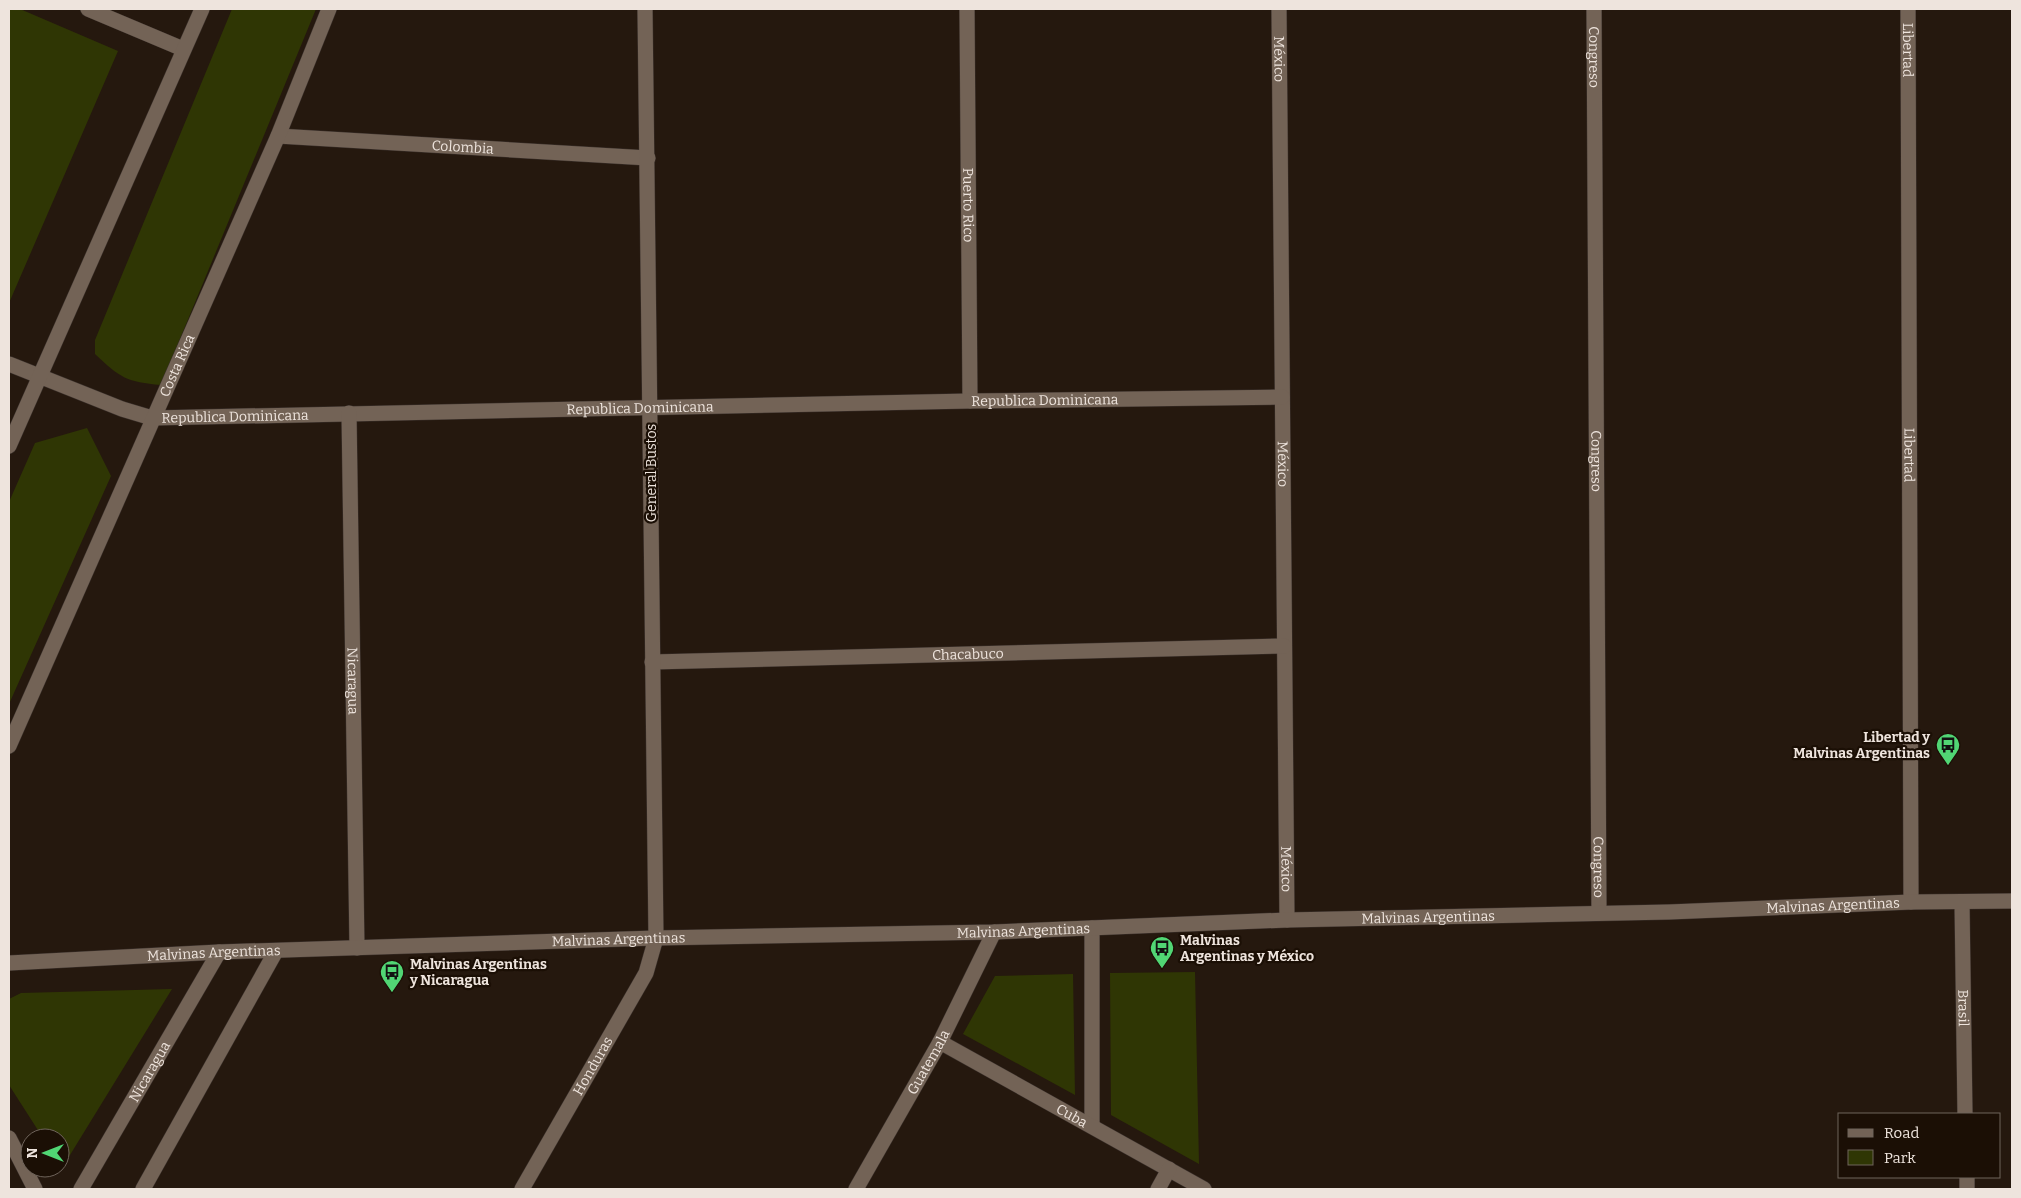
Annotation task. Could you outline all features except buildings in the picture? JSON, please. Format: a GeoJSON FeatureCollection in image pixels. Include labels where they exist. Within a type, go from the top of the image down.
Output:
{"type":"FeatureCollection","features":[{"type":"Feature","properties":{"kind":"street"},"geometry":{"type":"LineString","coordinates":[[88,9],[184,49]]}},
{"type":"Feature","properties":{"kind":"street"},"geometry":{"type":"LineString","coordinates":[[9,446],[202,9]]}},
{"type":"Feature","properties":{"kind":"street","name":"Costa Rica"},"geometry":{"type":"LineString","coordinates":[[9,746],[152,418],[278,136],[329,9]]}},
{"type":"Feature","properties":{"kind":"street","name":"General Bustos"},"geometry":{"type":"LineString","coordinates":[[645,9],[656,938]]}},
{"type":"Feature","properties":{"kind":"street","name":"Puerto Rico"},"geometry":{"type":"LineString","coordinates":[[967,9],[970,400]]}},
{"type":"Feature","properties":{"kind":"street","name":"México"},"geometry":{"type":"LineString","coordinates":[[1278,9],[1287,920]]}},
{"type":"Feature","properties":{"kind":"street","name":"Congreso"},"geometry":{"type":"LineString","coordinates":[[1594,9],[1599,914]]}},
{"type":"Feature","properties":{"kind":"street","name":"Libertad"},"geometry":{"type":"LineString","coordinates":[[1908,9],[1911,902]]}},
{"type":"Feature","properties":{"kind":"street","name":"Colombia"},"geometry":{"type":"LineString","coordinates":[[278,136],[648,158]]}},
{"type":"Feature","properties":{"kind":"street","name":"Republica Dominicana"},"geometry":{"type":"LineString","coordinates":[[9,364],[122,409],[152,418],[970,400],[1282,397]]}},
{"type":"Feature","properties":{"kind":"street","name":"Nicaragua"},"geometry":{"type":"LineString","coordinates":[[349,413],[357,948]]}},
{"type":"Feature","properties":{"kind":"street","name":"Chacabuco"},"geometry":{"type":"LineString","coordinates":[[652,662],[1284,646]]}},
{"type":"Feature","properties":{"kind":"street","name":"Malvinas Argentinas"},"geometry":{"type":"LineString","coordinates":[[9,963],[219,952],[276,952],[656,938],[994,932],[1287,920],[1599,914],[1911,902],[2012,902]]}},
{"type":"Feature","properties":{"kind":"street","name":"Brasil"},"geometry":{"type":"LineString","coordinates":[[1962,902],[1966,1113]]}},
{"type":"Feature","properties":{"kind":"street"},"geometry":{"type":"LineString","coordinates":[[1092,928],[1092,1126]]}},
{"type":"Feature","properties":{"kind":"street","name":"Guatemala"},"geometry":{"type":"LineString","coordinates":[[856,1189],[940,1042],[994,932]]}},
{"type":"Feature","properties":{"kind":"street","name":"Honduras"},"geometry":{"type":"LineString","coordinates":[[522,1189],[646,973],[656,938]]}},
{"type":"Feature","properties":{"kind":"street","name":"Nicaragua"},"geometry":{"type":"LineString","coordinates":[[81,1189],[219,952]]}},
{"type":"Feature","properties":{"kind":"street"},"geometry":{"type":"LineString","coordinates":[[143,1189],[276,952]]}},
{"type":"Feature","properties":{"kind":"street"},"geometry":{"type":"LineString","coordinates":[[9,974],[34,961]]}},
{"type":"Feature","properties":{"kind":"street","name":"Cuba"},"geometry":{"type":"LineString","coordinates":[[940,1042],[1204,1189]]}},
{"type":"Feature","properties":{"kind":"street"},"geometry":{"type":"LineString","coordinates":[[9,1138],[36,1189]]}},
{"type":"Feature","properties":{"kind":"street"},"geometry":{"type":"LineString","coordinates":[[1158,1189],[1168,1170]]}},
{"type":"Feature","properties":{"kind":"green space"},"geometry":{"type":"Polygon","coordinates":[[[9,9],[20,9],[118,51],[9,303],[9,9]]]}},
{"type":"Feature","properties":{"kind":"green space"},"geometry":{"type":"Polygon","coordinates":[[[232,9],[316,9],[161,385],[132,380],[118,374],[95,354],[95,340],[232,9]]]}},
{"type":"Feature","properties":{"kind":"green space"},"geometry":{"type":"Polygon","coordinates":[[[87,428],[111,476],[9,704],[9,502],[35,443],[87,428]]]}},
{"type":"Feature","properties":{"kind":"green space"},"geometry":{"type":"Polygon","coordinates":[[[1195,972],[1199,1164],[1111,1115],[1110,973],[1195,972]]]}},
{"type":"Feature","properties":{"kind":"green space"},"geometry":{"type":"Polygon","coordinates":[[[1073,974],[1075,1095],[963,1034],[995,976],[1073,974]]]}},
{"type":"Feature","properties":{"kind":"green space"},"geometry":{"type":"Polygon","coordinates":[[[172,989],[70,1155],[70,1128],[37,1128],[9,1085],[9,999],[21,993],[172,989]]]}},
{"type":"Feature","properties":{"kind":"place","name":"Libertad y Malvinas Argentinas"},"geometry":{"type":"Point","coordinates":[1948,766]}},
{"type":"Feature","properties":{"kind":"place","name":"Malvinas Argentinas y México"},"geometry":{"type":"Point","coordinates":[1162,969]}},
{"type":"Feature","properties":{"kind":"place","name":"Malvinas Argentinas y Nicaragua"},"geometry":{"type":"Point","coordinates":[392,993]}}]}
